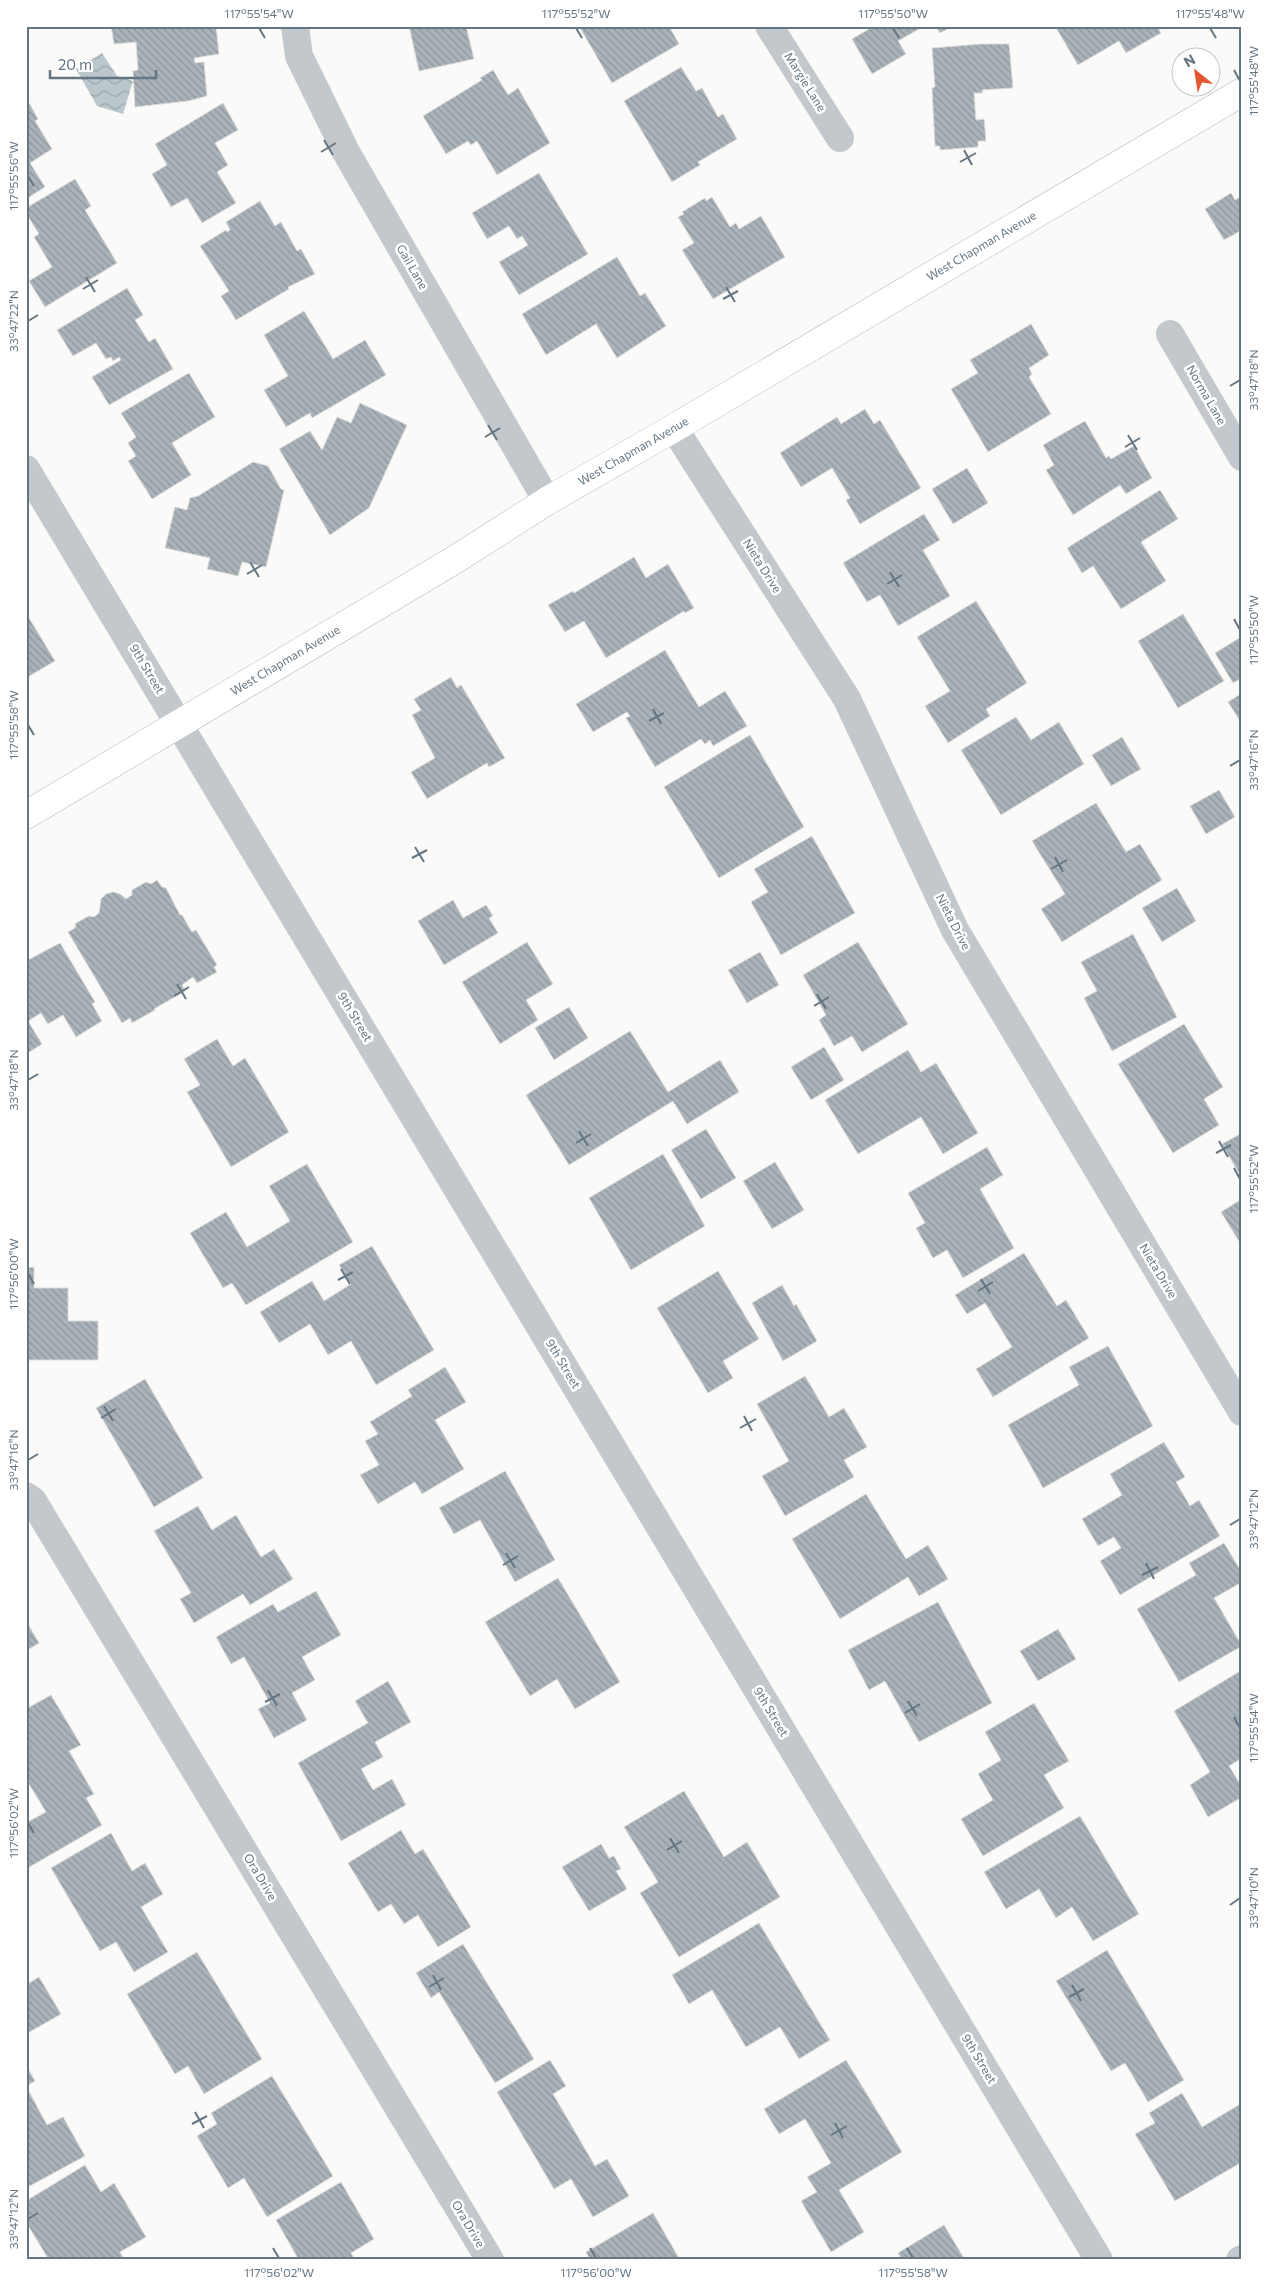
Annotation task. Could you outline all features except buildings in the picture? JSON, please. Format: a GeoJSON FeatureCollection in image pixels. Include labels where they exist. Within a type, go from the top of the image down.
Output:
{"type":"FeatureCollection","features":[{"type":"Feature","properties":{"kind":"main road","name":"West Chapman Avenue"},"geometry":{"type":"LineString","coordinates":[[26,815],[456,559],[547,501],[1242,92]]}},
{"type":"Feature","properties":{"kind":"street","name":"Gail Lane"},"geometry":{"type":"LineString","coordinates":[[295,26],[299,56],[346,152],[547,501]]}},
{"type":"Feature","properties":{"kind":"street","name":"Margie Lane"},"geometry":{"type":"LineString","coordinates":[[770,26],[840,138]]}},
{"type":"Feature","properties":{"kind":"street","name":"Norma Lane"},"geometry":{"type":"LineString","coordinates":[[1170,334],[1242,457]]}},
{"type":"Feature","properties":{"kind":"street","name":"Nieta Drive"},"geometry":{"type":"LineString","coordinates":[[674,428],[847,699],[955,930],[1242,1412]]}},
{"type":"Feature","properties":{"kind":"street","name":"9th Street"},"geometry":{"type":"LineString","coordinates":[[26,469],[1100,2260]]}},
{"type":"Feature","properties":{"kind":"street","name":"Ora Drive"},"geometry":{"type":"LineString","coordinates":[[26,1496],[33,1501],[490,2260]]}},
{"type":"Feature","properties":{"kind":"water"},"geometry":{"type":"Polygon","coordinates":[[[102,53],[117,76],[133,81],[123,114],[97,106],[76,69],[102,53]]]}}]}
